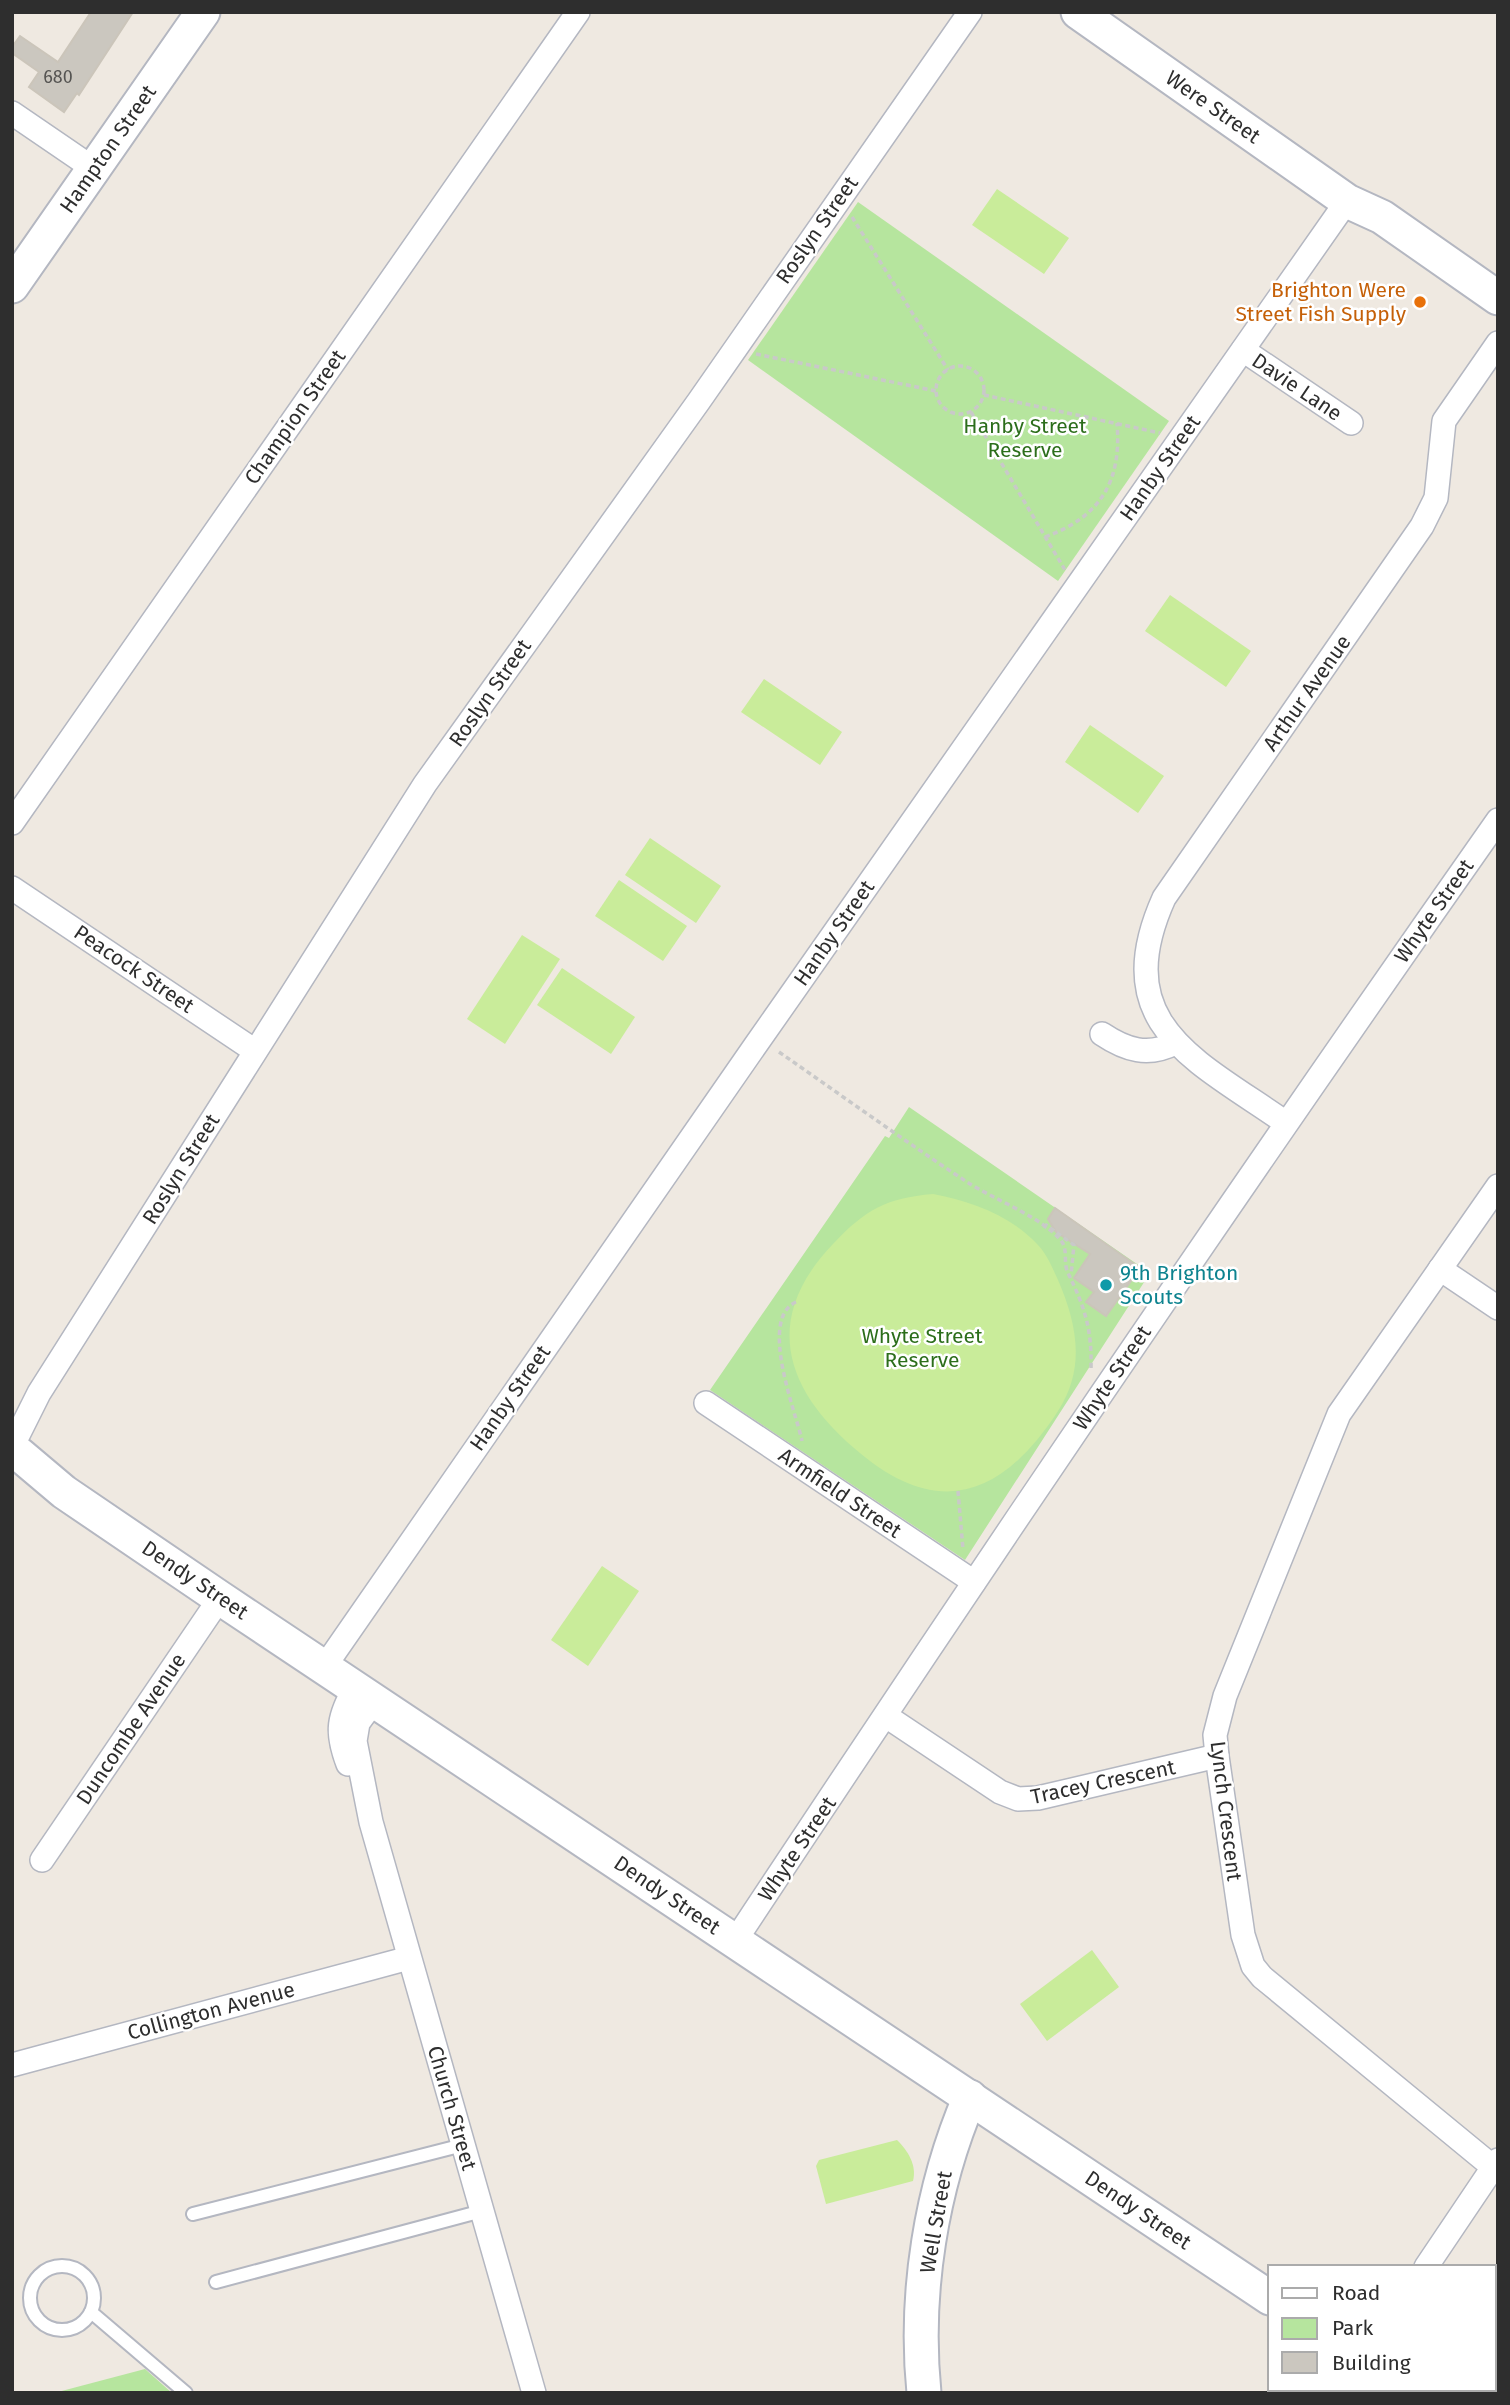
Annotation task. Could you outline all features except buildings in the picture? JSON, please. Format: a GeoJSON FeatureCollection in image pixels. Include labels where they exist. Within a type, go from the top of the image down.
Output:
{"type":"FeatureCollection","features":[{"type":"Feature","properties":{"kind":"street","name":"Hampton Street"},"geometry":{"type":"LineString","coordinates":[[12,286],[203,12]]}},
{"type":"Feature","properties":{"kind":"street","name":"Champion Street"},"geometry":{"type":"LineString","coordinates":[[12,823],[579,12]]}},
{"type":"Feature","properties":{"kind":"street","name":"Roslyn Street"},"geometry":{"type":"LineString","coordinates":[[14,1447],[39,1393],[425,784],[699,401],[970,12]]}},
{"type":"Feature","properties":{"kind":"street","name":"Were Street"},"geometry":{"type":"LineString","coordinates":[[1078,12],[1347,201],[1382,218],[1498,298]]}},
{"type":"Feature","properties":{"kind":"street"},"geometry":{"type":"LineString","coordinates":[[12,113],[94,169]]}},
{"type":"Feature","properties":{"kind":"street","name":"Were Street"},"geometry":{"type":"LineString","coordinates":[[1347,201],[1373,227],[1498,316]]}},
{"type":"Feature","properties":{"kind":"street","name":"Hanby Street"},"geometry":{"type":"LineString","coordinates":[[325,1666],[1347,201]]}},
{"type":"Feature","properties":{"kind":"street","name":"Arthur Avenue"},"geometry":{"type":"LineString","coordinates":[[1286,1123],[1194,1061],[1175,1043],[1157,1016],[1144,975],[1149,936],[1164,898],[1422,527],[1436,498],[1444,422],[1498,343]]}},
{"type":"Feature","properties":{"kind":"street","name":"Davie Lane"},"geometry":{"type":"LineString","coordinates":[[1243,350],[1351,423]]}},
{"type":"Feature","properties":{"kind":"street","name":"Whyte Street"},"geometry":{"type":"LineString","coordinates":[[735,1941],[974,1582],[1286,1123],[1498,820]]}},
{"type":"Feature","properties":{"kind":"street","name":"Peacock Street"},"geometry":{"type":"LineString","coordinates":[[12,888],[255,1051]]}},
{"type":"Feature","properties":{"kind":"street"},"geometry":{"type":"LineString","coordinates":[[1102,1034],[1134,1051],[1164,1048],[1175,1043]]}},
{"type":"Feature","properties":{"kind":"street","name":"Lynch Crescent"},"geometry":{"type":"LineString","coordinates":[[1496,2164],[1262,1977],[1253,1966],[1243,1935],[1215,1735],[1225,1696],[1339,1414],[1498,1186]]}},
{"type":"Feature","properties":{"kind":"street"},"geometry":{"type":"LineString","coordinates":[[1440,1269],[1498,1308]]}},
{"type":"Feature","properties":{"kind":"street","name":"Armfield Street"},"geometry":{"type":"LineString","coordinates":[[706,1403],[974,1582]]}},
{"type":"Feature","properties":{"kind":"street","name":"Dendy Street"},"geometry":{"type":"LineString","coordinates":[[14,1447],[64,1492],[220,1598],[1268,2297]]}},
{"type":"Feature","properties":{"kind":"street","name":"Duncombe Avenue"},"geometry":{"type":"LineString","coordinates":[[42,1860],[220,1598]]}},
{"type":"Feature","properties":{"kind":"street","name":"Church Street"},"geometry":{"type":"LineString","coordinates":[[365,1693],[342,1713],[339,1735],[371,1822],[482,2211],[528,2391]]}},
{"type":"Feature","properties":{"kind":"street","name":"Tracey Crescent"},"geometry":{"type":"LineString","coordinates":[[886,1716],[1000,1792],[1018,1799],[1038,1798],[1217,1756]]}},
{"type":"Feature","properties":{"kind":"street","name":"Collington Avenue"},"geometry":{"type":"LineString","coordinates":[[12,2065],[409,1958]]}},
{"type":"Feature","properties":{"kind":"street","name":"Well Street"},"geometry":{"type":"LineString","coordinates":[[924,2393],[920,2360],[927,2251],[945,2169],[970,2097]]}},
{"type":"Feature","properties":{"kind":"street"},"geometry":{"type":"LineString","coordinates":[[1427,2265],[1496,2164]]}},
{"type":"Feature","properties":{"kind":"lane"},"geometry":{"type":"LineString","coordinates":[[193,2214],[463,2145]]}},
{"type":"Feature","properties":{"kind":"lane"},"geometry":{"type":"LineString","coordinates":[[216,2282],[482,2211]]}},
{"type":"Feature","properties":{"kind":"lane"},"geometry":{"type":"LineString","coordinates":[[57,2266],[77,2269],[91,2283],[94,2292],[91,2312],[76,2327],[55,2329],[36,2317],[31,2307],[32,2286],[46,2270],[57,2266]]}},
{"type":"Feature","properties":{"kind":"lane"},"geometry":{"type":"LineString","coordinates":[[91,2312],[186,2393]]}},
{"type":"Feature","properties":{"kind":"path"},"geometry":{"type":"LineString","coordinates":[[851,215],[948,370]]}},
{"type":"Feature","properties":{"kind":"path"},"geometry":{"type":"LineString","coordinates":[[754,353],[936,391]]}},
{"type":"Feature","properties":{"kind":"path"},"geometry":{"type":"LineString","coordinates":[[964,366],[972,369],[982,380],[984,395],[971,412],[963,415],[948,411],[938,399],[936,391],[942,375],[948,370],[964,366]]}},
{"type":"Feature","properties":{"kind":"path"},"geometry":{"type":"LineString","coordinates":[[984,395],[1162,433]]}},
{"type":"Feature","properties":{"kind":"path"},"geometry":{"type":"LineString","coordinates":[[971,412],[1065,572]]}},
{"type":"Feature","properties":{"kind":"path"},"geometry":{"type":"LineString","coordinates":[[1045,537],[1076,523],[1101,499],[1115,470],[1119,449],[1117,424]]}},
{"type":"Feature","properties":{"kind":"path"},"geometry":{"type":"LineString","coordinates":[[779,1052],[970,1184],[1047,1225],[1073,1243],[1071,1277]]}},
{"type":"Feature","properties":{"kind":"path"},"geometry":{"type":"LineString","coordinates":[[1047,1225],[1063,1244],[1066,1271],[1084,1304],[1090,1326],[1091,1369]]}},
{"type":"Feature","properties":{"kind":"path"},"geometry":{"type":"LineString","coordinates":[[796,1302],[784,1313],[780,1334],[784,1386],[803,1441],[796,1464]]}},
{"type":"Feature","properties":{"kind":"path"},"geometry":{"type":"LineString","coordinates":[[958,1491],[964,1558]]}},
{"type":"Feature","properties":{"kind":"green space"},"geometry":{"type":"Polygon","coordinates":[[[997,189],[1069,238],[1044,274],[972,225],[997,189]]]}},
{"type":"Feature","properties":{"kind":"green space","name":"Hanby Street Reserve"},"geometry":{"type":"Polygon","coordinates":[[[858,202],[1169,421],[1058,581],[748,360],[858,202]]]}},
{"type":"Feature","properties":{"kind":"green space"},"geometry":{"type":"Polygon","coordinates":[[[1170,595],[1251,651],[1226,687],[1145,631],[1170,595]]]}},
{"type":"Feature","properties":{"kind":"green space"},"geometry":{"type":"Polygon","coordinates":[[[764,679],[842,732],[820,765],[741,712],[764,679]]]}},
{"type":"Feature","properties":{"kind":"green space"},"geometry":{"type":"Polygon","coordinates":[[[1090,725],[1164,776],[1138,813],[1065,762],[1090,725]]]}},
{"type":"Feature","properties":{"kind":"green space"},"geometry":{"type":"Polygon","coordinates":[[[650,838],[721,886],[696,923],[625,875],[650,838]]]}},
{"type":"Feature","properties":{"kind":"green space"},"geometry":{"type":"Polygon","coordinates":[[[619,880],[687,926],[663,961],[595,916],[619,880]]]}},
{"type":"Feature","properties":{"kind":"green space"},"geometry":{"type":"Polygon","coordinates":[[[522,935],[560,959],[505,1044],[467,1019],[522,935]]]}},
{"type":"Feature","properties":{"kind":"green space"},"geometry":{"type":"Polygon","coordinates":[[[562,968],[635,1017],[611,1054],[537,1005],[562,968]]]}},
{"type":"Feature","properties":{"kind":"green space","name":"Whyte Street Reserve"},"geometry":{"type":"Polygon","coordinates":[[[909,1107],[1150,1273],[965,1560],[710,1390],[885,1136],[889,1138],[909,1107]]]}},
{"type":"Feature","properties":{"kind":"green space","name":"Whyte Street Reserve"},"geometry":{"type":"Polygon","coordinates":[[[933,1194],[961,1201],[1002,1217],[1037,1244],[1049,1261],[1065,1296],[1076,1346],[1067,1395],[1036,1441],[1014,1464],[990,1480],[965,1490],[940,1491],[912,1485],[884,1471],[854,1448],[830,1425],[811,1401],[798,1376],[791,1350],[790,1325],[797,1298],[811,1271],[833,1244],[856,1222],[877,1208],[902,1199],[933,1194]]]}},
{"type":"Feature","properties":{"kind":"green space"},"geometry":{"type":"Polygon","coordinates":[[[602,1566],[639,1591],[588,1666],[551,1640],[602,1566]]]}},
{"type":"Feature","properties":{"kind":"green space"},"geometry":{"type":"Polygon","coordinates":[[[1092,1950],[1119,1987],[1047,2041],[1020,2004],[1092,1950]]]}},
{"type":"Feature","properties":{"kind":"green space"},"geometry":{"type":"Polygon","coordinates":[[[897,2140],[911,2159],[913,2181],[826,2204],[816,2166],[819,2160],[897,2140]]]}},
{"type":"Feature","properties":{"kind":"green space"},"geometry":{"type":"Polygon","coordinates":[[[145,2369],[172,2393],[54,2393],[145,2369]]]}},
{"type":"Feature","properties":{"kind":"place","name":"Brighton Were Street Fish Supply"},"geometry":{"type":"Point","coordinates":[1420,302]}},
{"type":"Feature","properties":{"kind":"place","name":"9th Brighton Scouts"},"geometry":{"type":"Point","coordinates":[1106,1285]}}]}
